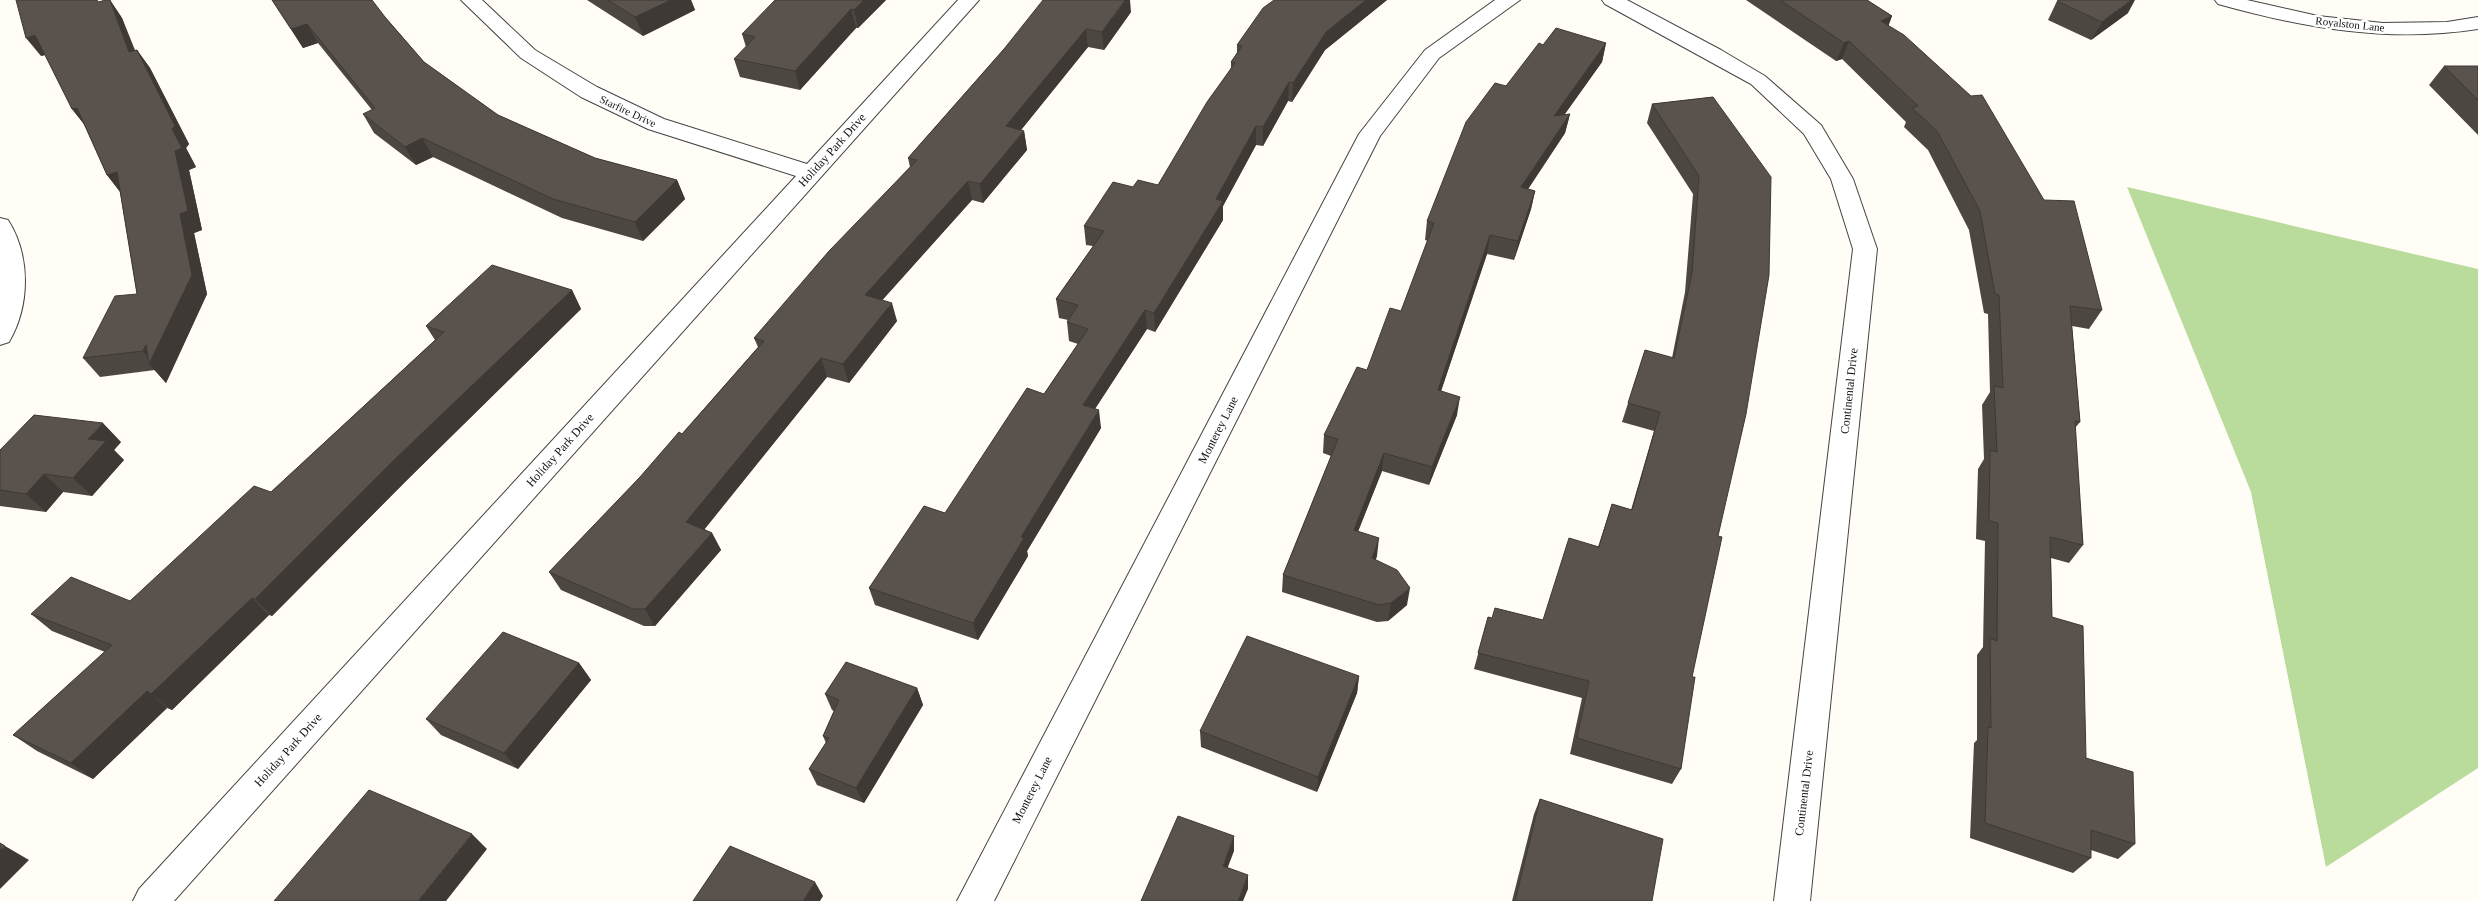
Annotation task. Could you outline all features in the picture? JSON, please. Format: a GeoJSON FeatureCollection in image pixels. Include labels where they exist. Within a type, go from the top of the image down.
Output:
{"type":"FeatureCollection","features":[{"type":"Feature","properties":{"kind":"street","name":"Starfire Drive"},"geometry":{"type":"LineString","coordinates":[[471,0],[528,54],[589,92],[656,124],[812,173]]}},
{"type":"Feature","properties":{"kind":"street","name":"Holiday Park Drive"},"geometry":{"type":"LineString","coordinates":[[151,901],[969,0]]}},
{"type":"Feature","properties":{"kind":"street","name":"Monterey Lane"},"geometry":{"type":"LineString","coordinates":[[975,901],[1370,134],[1432,54],[1492,10],[1510,0]]}},
{"type":"Feature","properties":{"kind":"street","name":"Continental Drive"},"geometry":{"type":"LineString","coordinates":[[1612,0],[1714,54],[1758,80],[1814,130],[1842,179],[1865,249],[1792,901]]}},
{"type":"Feature","properties":{"kind":"street","name":"Royalston Lane"},"geometry":{"type":"LineString","coordinates":[[2225,0],[2258,10],[2338,24],[2434,30],[2478,23]]}},
{"type":"Feature","properties":{"kind":"street"},"geometry":{"type":"LineString","coordinates":[[0,226],[12,257],[13,294],[0,336]]}},
{"type":"Feature","properties":{"kind":"green space"},"geometry":{"type":"Polygon","coordinates":[[[2127,187],[2478,269],[2478,768],[2326,867],[2251,492],[2127,187]]]}},
{"type":"Feature","properties":{"kind":"building"},"geometry":{"type":"Polygon","coordinates":[[[16,0],[97,0],[98,2],[110,0],[129,52],[137,50],[175,126],[172,129],[182,148],[175,151],[188,211],[180,214],[192,275],[149,364],[146,345],[143,351],[83,358],[115,296],[137,294],[117,172],[107,175],[77,108],[72,109],[35,35],[26,38],[16,0]]]}},
{"type":"Feature","properties":{"kind":"building"},"geometry":{"type":"Polygon","coordinates":[[[272,0],[372,0],[424,62],[498,115],[595,158],[677,180],[635,222],[553,199],[422,138],[405,147],[363,114],[375,108],[307,24],[291,29],[272,0]]]}},
{"type":"Feature","properties":{"kind":"building"},"geometry":{"type":"Polygon","coordinates":[[[608,0],[671,0],[635,17],[608,0]]]}},
{"type":"Feature","properties":{"kind":"building"},"geometry":{"type":"Polygon","coordinates":[[[775,0],[864,0],[854,10],[851,9],[795,71],[734,59],[755,37],[742,34],[775,0]]]}},
{"type":"Feature","properties":{"kind":"building"},"geometry":{"type":"Polygon","coordinates":[[[1043,0],[1125,0],[1102,32],[1086,29],[1006,126],[1024,131],[980,184],[968,181],[865,295],[892,303],[843,364],[821,358],[686,522],[712,533],[645,609],[633,609],[549,572],[640,477],[679,432],[682,434],[764,341],[754,338],[829,251],[917,160],[908,158],[1004,49],[1043,0]]]}},
{"type":"Feature","properties":{"kind":"building"},"geometry":{"type":"Polygon","coordinates":[[[1274,0],[1366,0],[1326,32],[1293,83],[1289,82],[1263,127],[1256,126],[1216,199],[1223,201],[1154,313],[1145,310],[1083,405],[1099,410],[1021,537],[1024,538],[973,623],[869,588],[924,506],[945,513],[1027,388],[1044,394],[1088,329],[1067,322],[1078,305],[1056,299],[1104,231],[1084,226],[1113,182],[1133,187],[1138,180],[1158,185],[1207,102],[1235,63],[1231,62],[1242,46],[1237,45],[1263,8],[1274,0]]]}},
{"type":"Feature","properties":{"kind":"building"},"geometry":{"type":"Polygon","coordinates":[[[1780,0],[1867,0],[1892,16],[1881,21],[1904,35],[1971,96],[1982,95],[2044,200],[2074,201],[2102,310],[2070,306],[2080,422],[2075,421],[2083,545],[2050,537],[2052,617],[2083,626],[2086,758],[2133,772],[2135,844],[2091,830],[2091,858],[1985,823],[1988,727],[1991,728],[1990,638],[1997,641],[1998,523],[1989,521],[1990,450],[1997,452],[1994,386],[2003,388],[1999,295],[1995,294],[1980,211],[1937,131],[1912,108],[1918,106],[1849,41],[1844,43],[1780,0]]]}},
{"type":"Feature","properties":{"kind":"building"},"geometry":{"type":"Polygon","coordinates":[[[2131,0],[2102,22],[2057,1],[2131,0]]]}},
{"type":"Feature","properties":{"kind":"building"},"geometry":{"type":"Polygon","coordinates":[[[1556,28],[1606,43],[1554,116],[1570,114],[1521,187],[1535,191],[1518,241],[1490,235],[1438,390],[1460,397],[1432,467],[1384,453],[1354,530],[1379,538],[1372,558],[1397,570],[1410,588],[1391,603],[1379,605],[1283,575],[1338,439],[1324,435],[1357,367],[1367,370],[1390,308],[1401,311],[1434,223],[1427,221],[1466,122],[1495,83],[1506,86],[1539,43],[1543,45],[1556,28]]]}},
{"type":"Feature","properties":{"kind":"building"},"geometry":{"type":"Polygon","coordinates":[[[2444,66],[2478,66],[2478,100],[2444,66]]]}},
{"type":"Feature","properties":{"kind":"building"},"geometry":{"type":"Polygon","coordinates":[[[1713,97],[1771,177],[1769,275],[1746,414],[1718,536],[1722,537],[1692,677],[1695,677],[1681,769],[1577,738],[1589,681],[1478,653],[1488,617],[1492,618],[1495,608],[1543,620],[1569,538],[1599,547],[1612,504],[1632,510],[1660,412],[1628,403],[1645,350],[1674,358],[1692,273],[1699,176],[1652,104],[1713,97]]]}},
{"type":"Feature","properties":{"kind":"building"},"geometry":{"type":"Polygon","coordinates":[[[492,265],[572,290],[393,461],[255,599],[252,598],[151,694],[147,691],[71,763],[13,735],[112,645],[31,614],[71,577],[130,601],[254,486],[271,492],[444,332],[426,326],[492,265]]]}},
{"type":"Feature","properties":{"kind":"building"},"geometry":{"type":"Polygon","coordinates":[[[34,415],[103,423],[88,439],[106,441],[73,478],[44,474],[26,494],[0,490],[0,450],[34,415]]]}},
{"type":"Feature","properties":{"kind":"building"},"geometry":{"type":"Polygon","coordinates":[[[503,632],[579,663],[504,753],[426,719],[503,632]]]}},
{"type":"Feature","properties":{"kind":"building"},"geometry":{"type":"Polygon","coordinates":[[[1247,636],[1359,676],[1318,777],[1200,731],[1247,636]]]}},
{"type":"Feature","properties":{"kind":"building"},"geometry":{"type":"Polygon","coordinates":[[[846,662],[917,688],[856,788],[809,769],[829,738],[823,736],[839,700],[825,694],[846,662]]]}},
{"type":"Feature","properties":{"kind":"building"},"geometry":{"type":"Polygon","coordinates":[[[369,790],[472,834],[418,901],[274,901],[369,790]]]}},
{"type":"Feature","properties":{"kind":"building"},"geometry":{"type":"Polygon","coordinates":[[[1540,799],[1663,839],[1652,901],[1515,901],[1540,799]]]}},
{"type":"Feature","properties":{"kind":"building"},"geometry":{"type":"Polygon","coordinates":[[[1178,816],[1234,836],[1223,866],[1248,875],[1238,901],[1141,901],[1178,816]]]}},
{"type":"Feature","properties":{"kind":"building"},"geometry":{"type":"Polygon","coordinates":[[[0,843],[5,846],[0,850],[0,843]]]}},
{"type":"Feature","properties":{"kind":"building"},"geometry":{"type":"Polygon","coordinates":[[[730,846],[815,882],[803,901],[693,901],[730,846]]]}}]}
